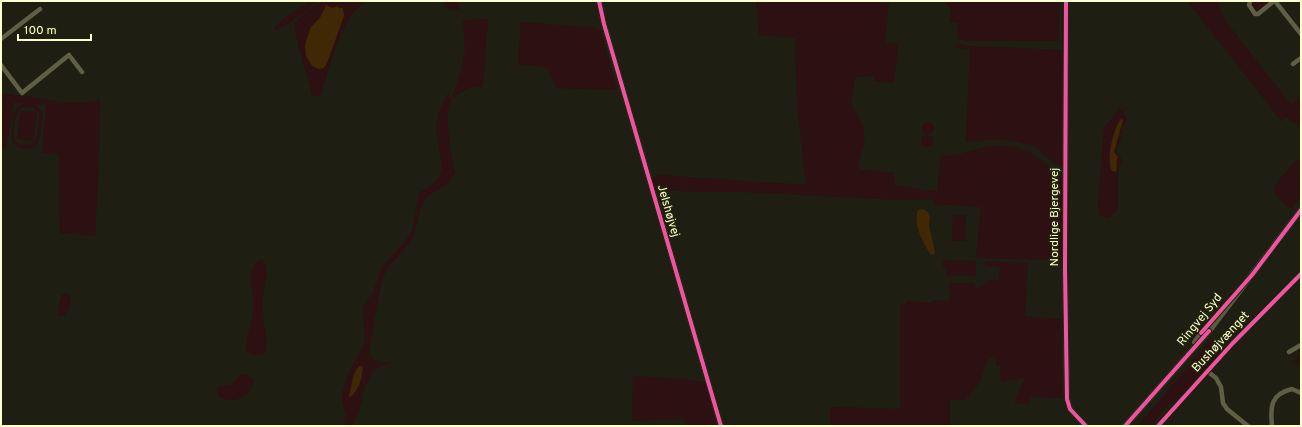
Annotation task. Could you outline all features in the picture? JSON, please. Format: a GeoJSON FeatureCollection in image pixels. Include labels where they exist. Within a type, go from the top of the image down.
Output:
{"type":"FeatureCollection","features":[{"type":"Feature","properties":{"kind":"main road","name":"Ringvej Syd"},"geometry":{"type":"LineString","coordinates":[[1125,426],[1166,380],[1205,328],[1252,275],[1301,210]]}},
{"type":"Feature","properties":{"kind":"street","name":"Jelshøjvej"},"geometry":{"type":"LineString","coordinates":[[599,1],[604,24],[721,426]]}},
{"type":"Feature","properties":{"kind":"street","name":"Nordlige Bjergevej"},"geometry":{"type":"LineString","coordinates":[[1066,1],[1065,275],[1067,399],[1070,409],[1086,426]]}},
{"type":"Feature","properties":{"kind":"street"},"geometry":{"type":"LineString","coordinates":[[1250,1],[1249,5],[1255,14],[1258,14],[1274,1],[1301,34]]}},
{"type":"Feature","properties":{"kind":"street"},"geometry":{"type":"LineString","coordinates":[[1,39],[40,9]]}},
{"type":"Feature","properties":{"kind":"street"},"geometry":{"type":"LineString","coordinates":[[1,65],[22,93],[69,55],[82,72]]}},
{"type":"Feature","properties":{"kind":"street"},"geometry":{"type":"LineString","coordinates":[[1293,64],[1301,58]]}},
{"type":"Feature","properties":{"kind":"street","name":"Bushøjvænget"},"geometry":{"type":"LineString","coordinates":[[1158,426],[1241,334],[1301,274]]}},
{"type":"Feature","properties":{"kind":"street"},"geometry":{"type":"LineString","coordinates":[[1289,352],[1301,345]]}},
{"type":"Feature","properties":{"kind":"street"},"geometry":{"type":"LineString","coordinates":[[1207,371],[1216,378],[1221,387],[1223,404],[1248,426]]}},
{"type":"Feature","properties":{"kind":"street"},"geometry":{"type":"LineString","coordinates":[[1272,426],[1271,408],[1276,397],[1282,391],[1292,389],[1301,393]]}},
{"type":"Feature","properties":{"kind":"shaded area"},"geometry":{"type":"Polygon","coordinates":[[[311,1],[319,1],[290,23],[276,30],[274,27],[290,14],[311,1]]]}},
{"type":"Feature","properties":{"kind":"shaded area"},"geometry":{"type":"Polygon","coordinates":[[[324,1],[368,1],[359,7],[351,16],[344,28],[332,57],[321,95],[312,96],[297,41],[295,22],[311,8],[324,1]]]}},
{"type":"Feature","properties":{"kind":"shaded area"},"geometry":{"type":"Polygon","coordinates":[[[443,1],[457,1],[459,10],[447,8],[444,6],[443,1]]]}},
{"type":"Feature","properties":{"kind":"shaded area"},"geometry":{"type":"Polygon","coordinates":[[[756,1],[889,1],[885,43],[898,44],[894,83],[874,81],[874,76],[855,77],[851,105],[864,130],[864,141],[860,155],[859,169],[895,173],[895,185],[925,190],[937,190],[941,156],[958,154],[998,145],[1019,148],[1028,152],[1045,163],[1062,178],[1061,260],[976,258],[981,207],[933,204],[933,199],[899,200],[744,192],[654,190],[652,180],[659,175],[806,185],[797,104],[795,38],[759,35],[756,1]]]}},
{"type":"Feature","properties":{"kind":"shaded area"},"geometry":{"type":"Polygon","coordinates":[[[941,1],[1060,1],[1058,41],[967,41],[957,39],[958,23],[950,22],[951,9],[946,3],[941,1]]]}},
{"type":"Feature","properties":{"kind":"shaded area"},"geometry":{"type":"Polygon","coordinates":[[[1187,1],[1217,1],[1224,19],[1291,105],[1301,97],[1301,126],[1284,117],[1282,122],[1187,1]]]}},
{"type":"Feature","properties":{"kind":"shaded area"},"geometry":{"type":"Polygon","coordinates":[[[1254,1],[1270,1],[1258,11],[1253,8],[1252,4],[1254,1]]]}},
{"type":"Feature","properties":{"kind":"shaded area"},"geometry":{"type":"Polygon","coordinates":[[[326,5],[332,8],[338,6],[339,8],[343,8],[344,16],[327,63],[324,68],[319,69],[312,66],[306,56],[305,47],[311,27],[320,18],[326,5]]]}},
{"type":"Feature","properties":{"kind":"shaded area"},"geometry":{"type":"Polygon","coordinates":[[[488,19],[483,87],[470,88],[452,99],[461,70],[465,50],[463,20],[488,19]]]}},
{"type":"Feature","properties":{"kind":"shaded area"},"geometry":{"type":"Polygon","coordinates":[[[521,22],[597,28],[601,31],[617,90],[556,88],[548,68],[518,64],[521,22]]]}},
{"type":"Feature","properties":{"kind":"shaded area"},"geometry":{"type":"Polygon","coordinates":[[[957,44],[970,46],[1062,50],[1062,165],[1055,164],[1036,147],[1015,141],[994,139],[966,142],[970,49],[956,48],[957,44]]]}},
{"type":"Feature","properties":{"kind":"shaded area"},"geometry":{"type":"Polygon","coordinates":[[[451,88],[448,97],[452,99],[449,105],[448,123],[452,156],[456,172],[447,185],[426,198],[420,210],[414,236],[389,266],[384,275],[378,299],[369,352],[373,359],[393,363],[380,366],[373,372],[365,386],[359,411],[352,426],[344,426],[346,415],[342,394],[348,374],[364,345],[364,306],[373,292],[382,267],[410,235],[419,193],[438,179],[440,175],[442,163],[436,135],[436,125],[440,108],[451,88]]]}},
{"type":"Feature","properties":{"kind":"shaded area"},"geometry":{"type":"Polygon","coordinates":[[[1,94],[76,103],[100,99],[95,236],[60,233],[59,155],[42,153],[46,105],[32,104],[37,106],[40,110],[42,119],[38,142],[36,146],[28,149],[16,146],[11,137],[14,112],[18,106],[26,103],[14,102],[6,149],[1,149],[1,94]],[[23,107],[16,116],[14,139],[24,145],[33,143],[36,138],[39,113],[33,108],[23,107]]]}},
{"type":"Feature","properties":{"kind":"shaded area"},"geometry":{"type":"Polygon","coordinates":[[[1119,109],[1123,110],[1127,120],[1122,128],[1121,139],[1116,151],[1122,160],[1118,173],[1118,209],[1108,218],[1100,216],[1098,206],[1104,128],[1119,109]]]}},
{"type":"Feature","properties":{"kind":"shaded area"},"geometry":{"type":"Polygon","coordinates":[[[20,111],[37,112],[33,141],[17,139],[20,111]]]}},
{"type":"Feature","properties":{"kind":"shaded area"},"geometry":{"type":"Polygon","coordinates":[[[1121,119],[1123,120],[1114,152],[1118,157],[1116,172],[1112,171],[1110,166],[1110,152],[1115,130],[1121,119]]]}},
{"type":"Feature","properties":{"kind":"shaded area"},"geometry":{"type":"Polygon","coordinates":[[[926,122],[930,122],[934,128],[930,134],[926,134],[922,130],[922,126],[926,122]]]}},
{"type":"Feature","properties":{"kind":"shaded area"},"geometry":{"type":"Polygon","coordinates":[[[925,135],[929,135],[933,141],[929,147],[925,147],[921,143],[921,139],[925,135]]]}},
{"type":"Feature","properties":{"kind":"shaded area"},"geometry":{"type":"Polygon","coordinates":[[[1301,159],[1301,196],[1291,209],[1277,196],[1275,192],[1275,185],[1295,161],[1301,159]]]}},
{"type":"Feature","properties":{"kind":"shaded area"},"geometry":{"type":"Polygon","coordinates":[[[923,209],[928,212],[930,218],[929,225],[935,252],[931,255],[918,228],[918,210],[923,209]]]}},
{"type":"Feature","properties":{"kind":"shaded area"},"geometry":{"type":"Polygon","coordinates":[[[953,215],[966,215],[965,241],[952,241],[953,215]]]}},
{"type":"Feature","properties":{"kind":"shaded area"},"geometry":{"type":"Polygon","coordinates":[[[262,259],[266,270],[263,295],[263,319],[266,334],[266,349],[264,354],[257,355],[246,350],[253,313],[251,279],[252,270],[256,263],[262,259]]]}},
{"type":"Feature","properties":{"kind":"shaded area"},"geometry":{"type":"Polygon","coordinates":[[[943,260],[976,261],[976,276],[946,275],[947,268],[943,268],[943,260]]]}},
{"type":"Feature","properties":{"kind":"shaded area"},"geometry":{"type":"Polygon","coordinates":[[[985,261],[1028,263],[1025,316],[1057,319],[1061,318],[1062,398],[1030,397],[1028,404],[1015,403],[1025,378],[1001,382],[1000,365],[996,366],[996,355],[989,359],[985,365],[980,382],[965,400],[950,400],[950,426],[830,426],[830,407],[900,409],[900,304],[906,305],[907,301],[929,303],[934,300],[949,301],[949,283],[974,283],[976,290],[990,280],[999,281],[1000,267],[985,266],[985,261]]]}},
{"type":"Feature","properties":{"kind":"shaded area"},"geometry":{"type":"Polygon","coordinates":[[[66,293],[69,295],[71,300],[69,308],[65,315],[60,316],[59,311],[62,295],[66,293]]]}},
{"type":"Feature","properties":{"kind":"shaded area"},"geometry":{"type":"Polygon","coordinates":[[[1211,339],[1222,345],[1222,350],[1174,402],[1164,409],[1152,426],[1137,426],[1160,400],[1211,339]]]}},
{"type":"Feature","properties":{"kind":"shaded area"},"geometry":{"type":"Polygon","coordinates":[[[1301,348],[1301,364],[1290,362],[1293,362],[1300,353],[1297,350],[1301,348]]]}},
{"type":"Feature","properties":{"kind":"shaded area"},"geometry":{"type":"Polygon","coordinates":[[[360,366],[363,367],[360,384],[350,397],[349,395],[355,372],[360,366]]]}},
{"type":"Feature","properties":{"kind":"shaded area"},"geometry":{"type":"Polygon","coordinates":[[[241,374],[248,375],[254,380],[246,395],[236,400],[219,397],[216,390],[219,386],[231,385],[241,374]]]}},
{"type":"Feature","properties":{"kind":"shaded area"},"geometry":{"type":"Polygon","coordinates":[[[633,376],[706,382],[717,426],[685,426],[684,419],[632,421],[633,376]]]}},
{"type":"Feature","properties":{"kind":"cycle path"},"geometry":{"type":"LineString","coordinates":[[599,1],[604,24],[721,426]]}},
{"type":"Feature","properties":{"kind":"cycle path"},"geometry":{"type":"LineString","coordinates":[[1066,1],[1065,268],[1067,399],[1070,409],[1086,426]]}},
{"type":"Feature","properties":{"kind":"cycle path"},"geometry":{"type":"LineString","coordinates":[[1201,333],[1252,275],[1301,210]]}},
{"type":"Feature","properties":{"kind":"cycle path"},"geometry":{"type":"LineString","coordinates":[[1158,426],[1232,344],[1301,274]]}},
{"type":"Feature","properties":{"kind":"cycle path"},"geometry":{"type":"LineString","coordinates":[[1125,426],[1209,331]]}}]}
